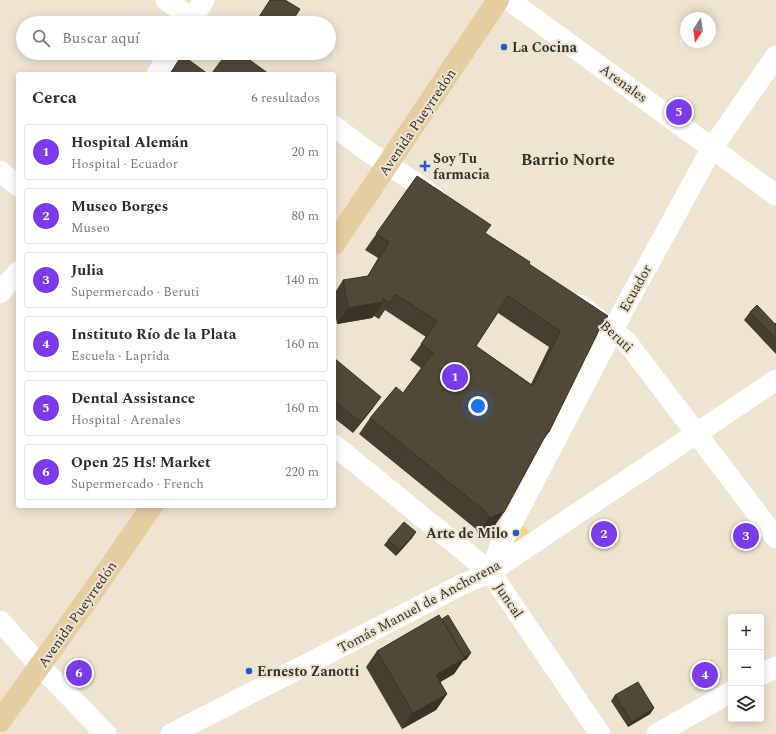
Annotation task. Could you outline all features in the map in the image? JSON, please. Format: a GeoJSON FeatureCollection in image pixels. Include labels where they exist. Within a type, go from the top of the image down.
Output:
{"type":"FeatureCollection","features":[{"type":"Feature","properties":{"kind":"main road","name":"Avenida Pueyrredón"},"geometry":{"type":"LineString","coordinates":[[336,241],[388,166],[498,0]]}},
{"type":"Feature","properties":{"kind":"main road","name":"Avenida Pueyrredón"},"geometry":{"type":"LineString","coordinates":[[0,721],[151,508]]}},
{"type":"Feature","properties":{"kind":"street"},"geometry":{"type":"LineString","coordinates":[[166,0],[186,16]]}},
{"type":"Feature","properties":{"kind":"street"},"geometry":{"type":"LineString","coordinates":[[196,16],[204,0]]}},
{"type":"Feature","properties":{"kind":"street","name":"Arenales"},"geometry":{"type":"LineString","coordinates":[[509,0],[776,195]]}},
{"type":"Feature","properties":{"kind":"street","name":"Ecuador"},"geometry":{"type":"LineString","coordinates":[[490,572],[502,542],[613,330],[712,148],[776,56]]}},
{"type":"Feature","properties":{"kind":"street"},"geometry":{"type":"LineString","coordinates":[[158,72],[166,60]]}},
{"type":"Feature","properties":{"kind":"street"},"geometry":{"type":"LineString","coordinates":[[336,127],[449,208]]}},
{"type":"Feature","properties":{"kind":"street"},"geometry":{"type":"LineString","coordinates":[[0,293],[16,274]]}},
{"type":"Feature","properties":{"kind":"street","name":"Beruti"},"geometry":{"type":"LineString","coordinates":[[562,291],[626,341],[776,538]]}},
{"type":"Feature","properties":{"kind":"street","name":"Tomás Manuel de Anchorena"},"geometry":{"type":"LineString","coordinates":[[171,734],[490,572],[776,380]]}},
{"type":"Feature","properties":{"kind":"street","name":"Juncal"},"geometry":{"type":"LineString","coordinates":[[336,447],[490,572],[600,734]]}},
{"type":"Feature","properties":{"kind":"street"},"geometry":{"type":"LineString","coordinates":[[523,503],[522,516],[528,528],[541,534],[547,533]]}},
{"type":"Feature","properties":{"kind":"street"},"geometry":{"type":"LineString","coordinates":[[0,621],[40,666],[106,734]]}},
{"type":"Feature","properties":{"kind":"street"},"geometry":{"type":"LineString","coordinates":[[764,673],[776,667]]}},
{"type":"Feature","properties":{"kind":"street"},"geometry":{"type":"LineString","coordinates":[[657,734],[728,694]]}},
{"type":"Feature","properties":{"kind":"shaded area"},"geometry":{"type":"Polygon","coordinates":[[[523,525],[530,533],[499,560],[523,525]]]}},
{"type":"Feature","properties":{"kind":"building"},"geometry":{"type":"Polygon","coordinates":[[[270,0],[285,0],[300,9],[296,16],[260,16],[270,0]]]}},
{"type":"Feature","properties":{"kind":"building"},"geometry":{"type":"Polygon","coordinates":[[[179,60],[189,60],[205,72],[171,72],[179,60]]]}},
{"type":"Feature","properties":{"kind":"building"},"geometry":{"type":"Polygon","coordinates":[[[222,60],[250,60],[266,72],[213,72],[222,60]]]}},
{"type":"Feature","properties":{"kind":"building"},"geometry":{"type":"Polygon","coordinates":[[[417,176],[491,225],[485,233],[608,316],[601,326],[549,432],[548,431],[504,512],[489,518],[487,513],[370,418],[396,387],[403,393],[433,353],[421,344],[437,321],[395,294],[390,303],[383,298],[383,302],[348,308],[343,280],[368,276],[389,242],[376,234],[417,176]],[[508,296],[476,346],[533,386],[560,331],[508,296]]]}},
{"type":"Feature","properties":{"kind":"building"},"geometry":{"type":"Polygon","coordinates":[[[757,305],[775,324],[776,323],[776,339],[750,312],[757,305]]]}},
{"type":"Feature","properties":{"kind":"building"},"geometry":{"type":"Polygon","coordinates":[[[336,360],[381,397],[361,422],[336,403],[336,360]]]}},
{"type":"Feature","properties":{"kind":"building"},"geometry":{"type":"Polygon","coordinates":[[[404,522],[416,532],[400,550],[388,540],[404,522]]]}},
{"type":"Feature","properties":{"kind":"building"},"geometry":{"type":"Polygon","coordinates":[[[439,615],[465,658],[436,675],[447,694],[413,713],[377,651],[439,615]]]}},
{"type":"Feature","properties":{"kind":"building"},"geometry":{"type":"Polygon","coordinates":[[[448,615],[471,653],[464,657],[442,619],[448,615]]]}},
{"type":"Feature","properties":{"kind":"building"},"geometry":{"type":"Polygon","coordinates":[[[638,682],[654,708],[632,722],[615,695],[638,682]]]}},
{"type":"Feature","properties":{"kind":"place","name":"La Cocina"},"geometry":{"type":"Point","coordinates":[504,47]}},
{"type":"Feature","properties":{"kind":"place","name":"Dental Assistance"},"geometry":{"type":"Point","coordinates":[679,112]}},
{"type":"Feature","properties":{"kind":"place","name":"Soy Tu farmacia"},"geometry":{"type":"Point","coordinates":[425,166]}},
{"type":"Feature","properties":{"kind":"place","name":"Hospital Alemán"},"geometry":{"type":"Point","coordinates":[455,377]}},
{"type":"Feature","properties":{"kind":"place","name":"Arte de Milo"},"geometry":{"type":"Point","coordinates":[516,533]}},
{"type":"Feature","properties":{"kind":"place","name":"Museo Borges"},"geometry":{"type":"Point","coordinates":[604,534]}},
{"type":"Feature","properties":{"kind":"place","name":"Julia"},"geometry":{"type":"Point","coordinates":[746,536]}},
{"type":"Feature","properties":{"kind":"place","name":"Ernesto Zanotti"},"geometry":{"type":"Point","coordinates":[249,671]}},
{"type":"Feature","properties":{"kind":"place","name":"Open 25 Hs! Market"},"geometry":{"type":"Point","coordinates":[79,673]}},
{"type":"Feature","properties":{"kind":"place","name":"Instituto Río de la Plata"},"geometry":{"type":"Point","coordinates":[705,675]}},
{"type":"Feature","properties":{"kind":"district","name":"Barrio Norte"},"geometry":{"type":"Point","coordinates":[568,159]}}]}
